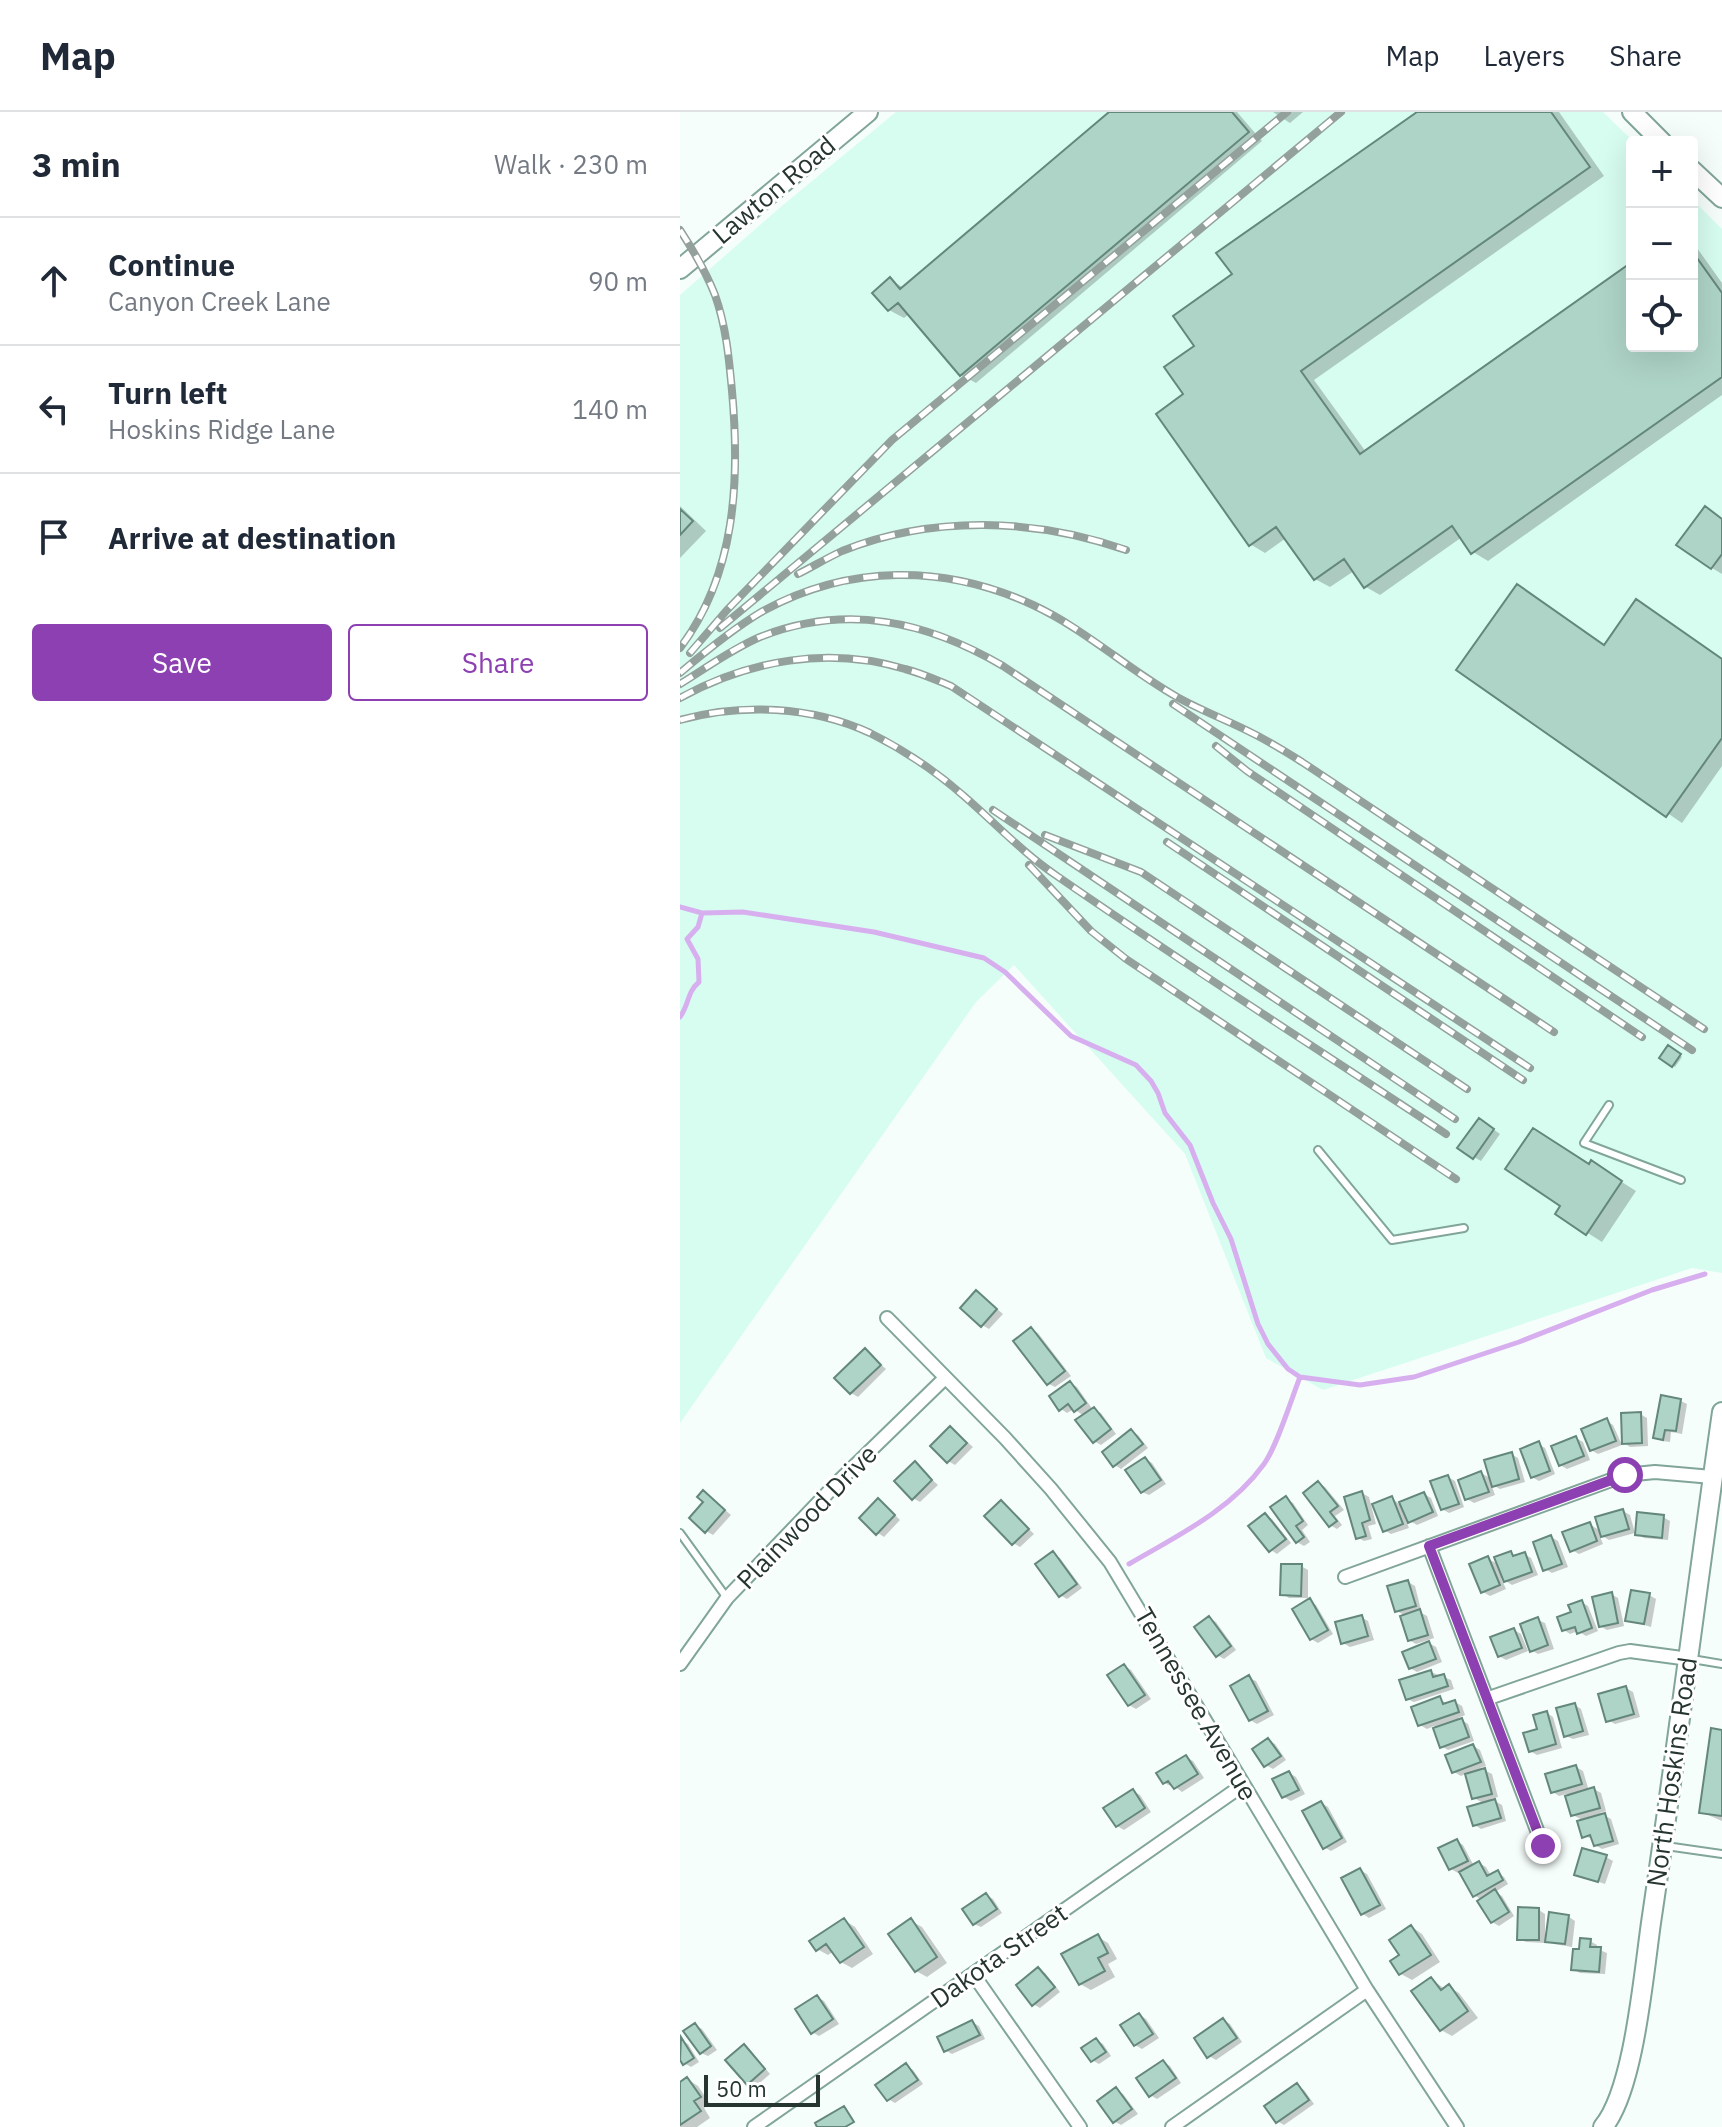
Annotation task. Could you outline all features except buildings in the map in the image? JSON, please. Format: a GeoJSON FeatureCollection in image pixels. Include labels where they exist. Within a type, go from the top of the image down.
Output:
{"type":"FeatureCollection","features":[{"type":"Feature","properties":{"kind":"street","name":"Lawton Road"},"geometry":{"type":"LineString","coordinates":[[680,269],[868,112]]}},
{"type":"Feature","properties":{"kind":"street"},"geometry":{"type":"LineString","coordinates":[[1632,112],[1656,136]]}},
{"type":"Feature","properties":{"kind":"street"},"geometry":{"type":"LineString","coordinates":[[1698,176],[1722,198]]}},
{"type":"Feature","properties":{"kind":"street","name":"Tennessee Avenue"},"geometry":{"type":"LineString","coordinates":[[887,1318],[1014,1448],[1110,1562],[1367,1990],[1457,2127]]}},
{"type":"Feature","properties":{"kind":"street","name":"Plainwood Drive"},"geometry":{"type":"LineString","coordinates":[[680,1664],[727,1598],[838,1482],[945,1378]]}},
{"type":"Feature","properties":{"kind":"street","name":"North Hoskins Road"},"geometry":{"type":"LineString","coordinates":[[1603,2127],[1620,2099],[1627,2069],[1662,1846],[1722,1412]]}},
{"type":"Feature","properties":{"kind":"street"},"geometry":{"type":"LineString","coordinates":[[1345,1577],[1625,1475],[1655,1472],[1712,1477]]}},
{"type":"Feature","properties":{"kind":"street"},"geometry":{"type":"LineString","coordinates":[[1429,1546],[1543,1846]]}},
{"type":"Feature","properties":{"kind":"street"},"geometry":{"type":"LineString","coordinates":[[1489,1698],[1619,1653],[1630,1651],[1689,1659]]}},
{"type":"Feature","properties":{"kind":"street","name":"Dakota Street"},"geometry":{"type":"LineString","coordinates":[[754,2127],[1243,1785]]}},
{"type":"Feature","properties":{"kind":"street"},"geometry":{"type":"LineString","coordinates":[[973,1974],[1080,2127]]}},
{"type":"Feature","properties":{"kind":"street"},"geometry":{"type":"LineString","coordinates":[[1172,2127],[1367,1990]]}},
{"type":"Feature","properties":{"kind":"lane"},"geometry":{"type":"LineString","coordinates":[[1609,1105],[1584,1143],[1681,1180]]}},
{"type":"Feature","properties":{"kind":"lane"},"geometry":{"type":"LineString","coordinates":[[1318,1150],[1392,1240],[1464,1228]]}},
{"type":"Feature","properties":{"kind":"lane"},"geometry":{"type":"LineString","coordinates":[[680,1533],[727,1598]]}},
{"type":"Feature","properties":{"kind":"lane"},"geometry":{"type":"LineString","coordinates":[[1689,1659],[1722,1664]]}},
{"type":"Feature","properties":{"kind":"lane"},"geometry":{"type":"LineString","coordinates":[[1662,1846],[1722,1854]]}},
{"type":"Feature","properties":{"kind":"shaded area"},"geometry":{"type":"Polygon","coordinates":[[[896,112],[1603,112],[1628,136],[1626,352],[1698,352],[1698,205],[1722,229],[1722,1273],[1692,1268],[1323,1390],[1266,1358],[1185,1154],[1014,965],[976,1002],[680,1423],[680,295],[896,112]]]}},
{"type":"Feature","properties":{"kind":"waterway"},"geometry":{"type":"LineString","coordinates":[[680,907],[702,913],[743,912],[874,932],[984,958],[1005,972],[1071,1036],[1136,1065],[1151,1081],[1165,1113],[1190,1145],[1231,1239],[1258,1324],[1268,1344],[1288,1369],[1300,1377],[1360,1385],[1414,1377],[1519,1342],[1652,1290],[1705,1274]]}},
{"type":"Feature","properties":{"kind":"waterway"},"geometry":{"type":"LineString","coordinates":[[680,1017],[699,982],[698,959],[687,939],[698,927],[702,913]]}},
{"type":"Feature","properties":{"kind":"waterway"},"geometry":{"type":"LineString","coordinates":[[1129,1564],[1202,1521],[1251,1480],[1274,1446],[1300,1377]]}},
{"type":"Feature","properties":{"kind":"railway"},"geometry":{"type":"LineString","coordinates":[[690,653],[727,610],[892,440],[1287,112]]}},
{"type":"Feature","properties":{"kind":"railway"},"geometry":{"type":"LineString","coordinates":[[720,628],[1341,112]]}},
{"type":"Feature","properties":{"kind":"railway"},"geometry":{"type":"LineString","coordinates":[[680,230],[708,278],[722,318],[731,379],[735,458],[734,492],[723,558],[699,619],[680,648]]}},
{"type":"Feature","properties":{"kind":"railway"},"geometry":{"type":"LineString","coordinates":[[798,574],[842,551],[876,539],[947,526],[1020,527],[1091,539],[1126,550]]}},
{"type":"Feature","properties":{"kind":"railway"},"geometry":{"type":"LineString","coordinates":[[680,673],[763,611],[829,584],[897,575],[932,576],[1000,592],[1052,614],[1177,697],[1296,758],[1704,1029]]}},
{"type":"Feature","properties":{"kind":"railway"},"geometry":{"type":"LineString","coordinates":[[680,684],[760,637],[823,621],[854,619],[885,622],[945,638],[1003,666],[1554,1032]]}},
{"type":"Feature","properties":{"kind":"railway"},"geometry":{"type":"LineString","coordinates":[[680,698],[733,674],[761,666],[818,658],[876,662],[917,672],[951,686],[1530,1068]]}},
{"type":"Feature","properties":{"kind":"railway"},"geometry":{"type":"LineString","coordinates":[[1173,704],[1692,1050]]}},
{"type":"Feature","properties":{"kind":"railway"},"geometry":{"type":"LineString","coordinates":[[680,720],[727,711],[776,710],[824,717],[883,740],[943,779],[1057,876],[1446,1134]]}},
{"type":"Feature","properties":{"kind":"railway"},"geometry":{"type":"LineString","coordinates":[[1216,746],[1247,771],[1642,1037]]}},
{"type":"Feature","properties":{"kind":"railway"},"geometry":{"type":"LineString","coordinates":[[993,810],[1455,1119]]}},
{"type":"Feature","properties":{"kind":"railway"},"geometry":{"type":"LineString","coordinates":[[1045,835],[1141,872],[1467,1089]]}},
{"type":"Feature","properties":{"kind":"railway"},"geometry":{"type":"LineString","coordinates":[[1167,842],[1523,1080]]}},
{"type":"Feature","properties":{"kind":"railway"},"geometry":{"type":"LineString","coordinates":[[1029,865],[1091,931],[1126,959],[1456,1179]]}},
{"type":"Feature","properties":{"kind":"route"},"geometry":{"type":"LineString","coordinates":[[1543,1846],[1429,1546],[1625,1475]]}}]}
